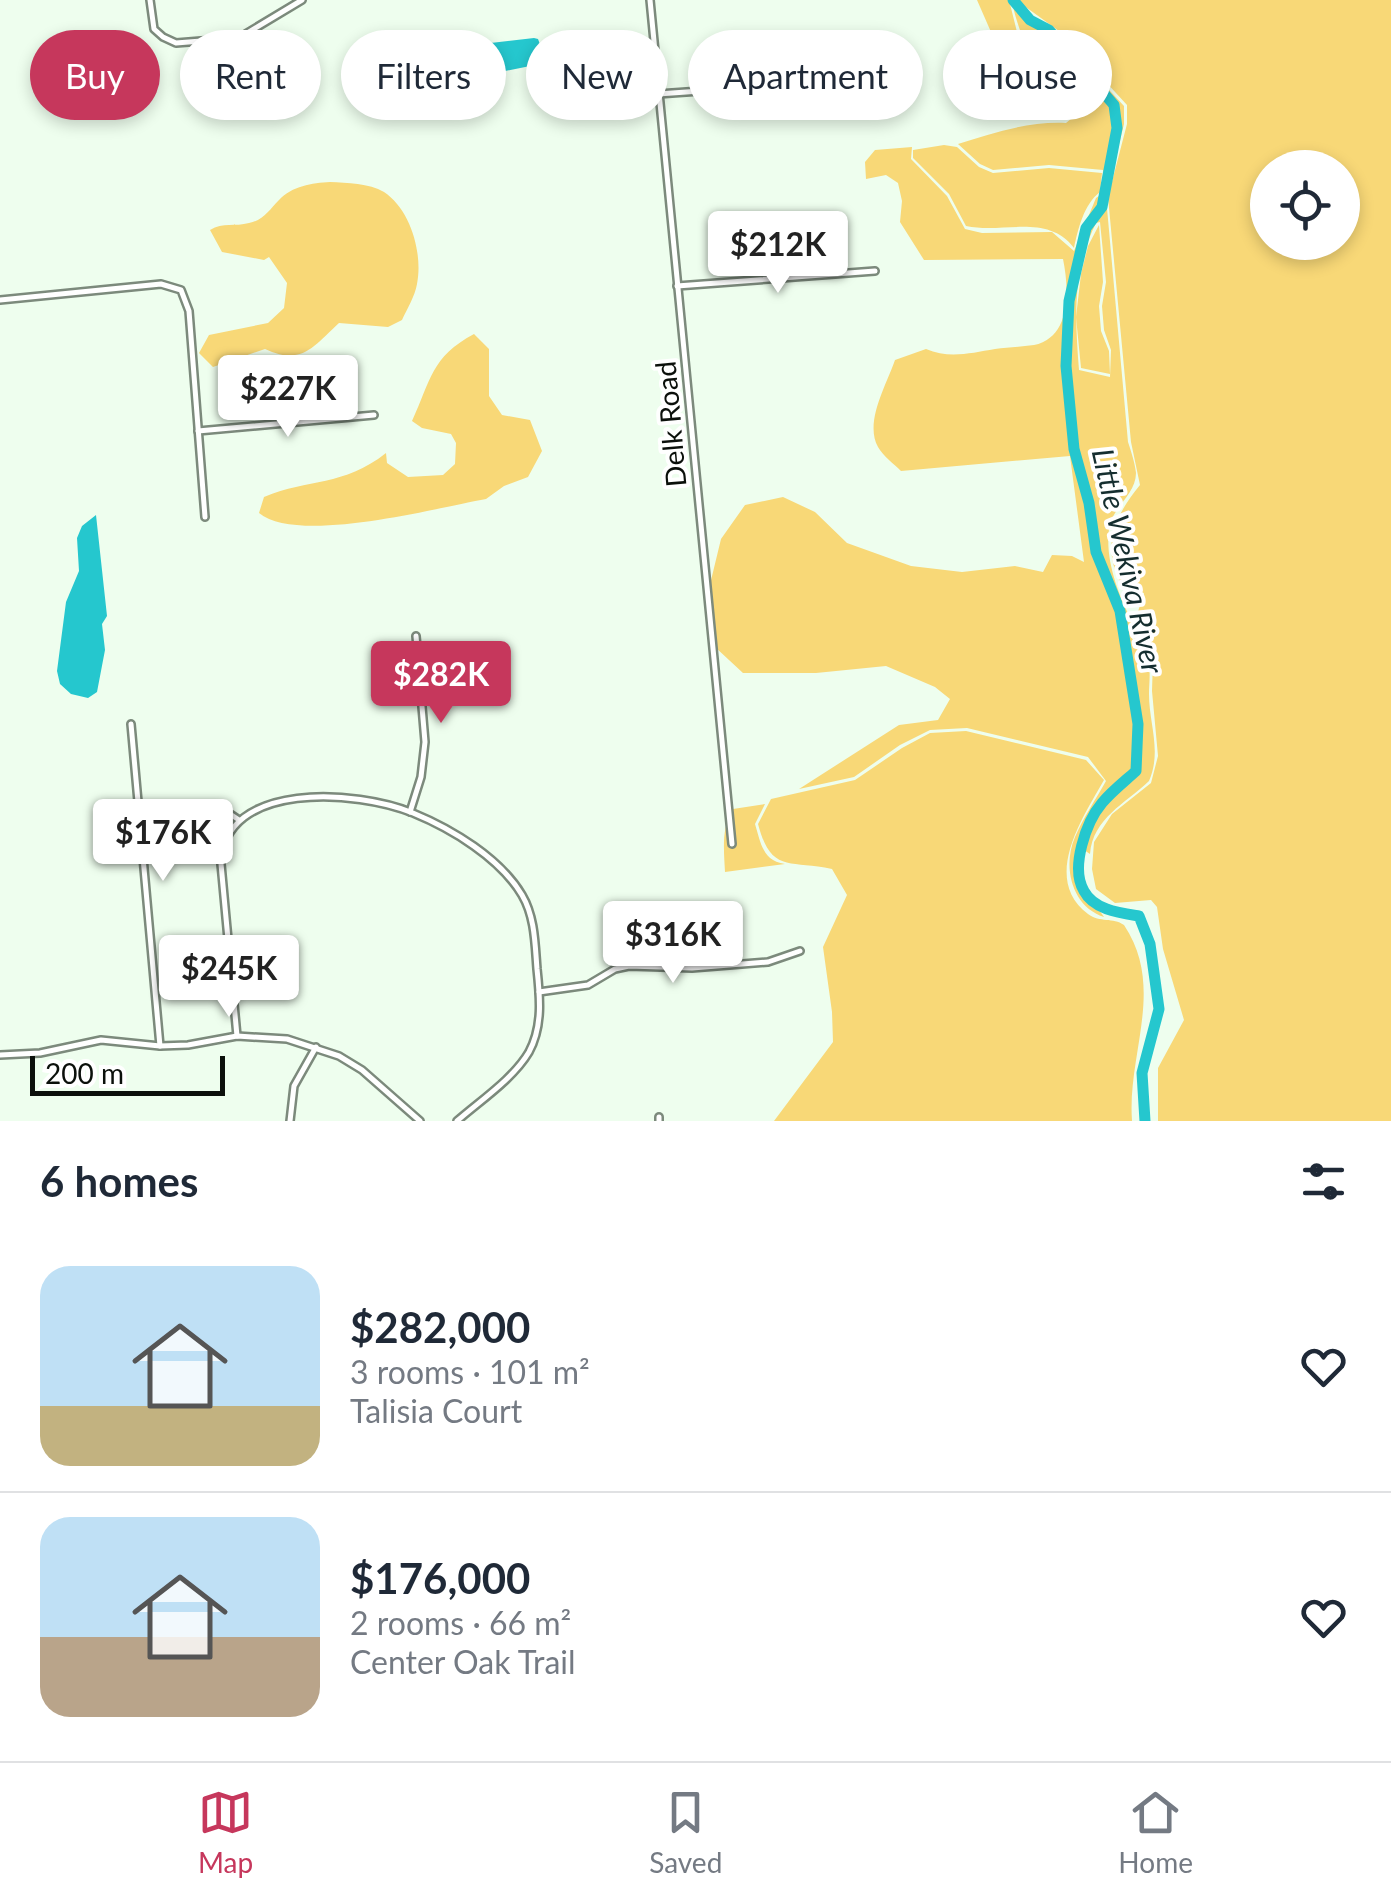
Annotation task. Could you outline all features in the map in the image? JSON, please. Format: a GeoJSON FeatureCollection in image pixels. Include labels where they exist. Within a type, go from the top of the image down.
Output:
{"type":"FeatureCollection","features":[{"type":"Feature","properties":{"kind":"street"},"geometry":{"type":"LineString","coordinates":[[150,0],[154,28],[176,43],[239,38],[302,0]]}},
{"type":"Feature","properties":{"kind":"street","name":"Delk Road"},"geometry":{"type":"LineString","coordinates":[[650,0],[653,30]]}},
{"type":"Feature","properties":{"kind":"street","name":"Delk Road"},"geometry":{"type":"LineString","coordinates":[[661,120],[732,844]]}},
{"type":"Feature","properties":{"kind":"street"},"geometry":{"type":"LineString","coordinates":[[677,286],[875,271]]}},
{"type":"Feature","properties":{"kind":"street"},"geometry":{"type":"LineString","coordinates":[[0,300],[161,284],[181,290],[190,311],[205,517]]}},
{"type":"Feature","properties":{"kind":"street"},"geometry":{"type":"LineString","coordinates":[[198,431],[374,415]]}},
{"type":"Feature","properties":{"kind":"street"},"geometry":{"type":"LineString","coordinates":[[410,812],[425,742],[416,636]]}},
{"type":"Feature","properties":{"kind":"street"},"geometry":{"type":"LineString","coordinates":[[131,724],[160,1046]]}},
{"type":"Feature","properties":{"kind":"street"},"geometry":{"type":"LineString","coordinates":[[237,1036],[221,864],[225,839],[238,820],[272,802],[329,798],[365,800],[410,812],[466,842],[505,874],[520,892],[533,926],[540,992],[538,1024],[527,1055],[518,1068],[458,1121]]}},
{"type":"Feature","properties":{"kind":"street"},"geometry":{"type":"LineString","coordinates":[[225,839],[210,824],[210,816],[224,810],[238,820]]}},
{"type":"Feature","properties":{"kind":"street"},"geometry":{"type":"LineString","coordinates":[[540,992],[588,985],[615,969],[629,966],[674,969],[768,962],[800,951]]}},
{"type":"Feature","properties":{"kind":"street"},"geometry":{"type":"LineString","coordinates":[[0,1055],[40,1053],[102,1040],[160,1046],[237,1036],[288,1039],[362,1070],[420,1121]]}},
{"type":"Feature","properties":{"kind":"street"},"geometry":{"type":"LineString","coordinates":[[290,1121],[294,1086],[316,1048]]}},
{"type":"Feature","properties":{"kind":"shaded area"},"geometry":{"type":"Polygon","coordinates":[[[977,0],[1009,0],[1016,30],[990,30],[977,0]]]}},
{"type":"Feature","properties":{"kind":"shaded area"},"geometry":{"type":"Polygon","coordinates":[[[1016,0],[1391,0],[1391,1121],[1158,1121],[1158,1068],[1184,1020],[1163,949],[1157,907],[1151,900],[1115,903],[1096,889],[1092,869],[1094,842],[1112,814],[1151,783],[1158,756],[1152,652],[1135,640],[1132,630],[1144,593],[1124,589],[1111,547],[1117,522],[1140,485],[1131,442],[1108,197],[1127,124],[1127,105],[1112,89],[1112,30],[1058,30],[1016,0]]]}},
{"type":"Feature","properties":{"kind":"shaded area"},"geometry":{"type":"Polygon","coordinates":[[[1012,1],[1052,30],[1020,30],[1012,1]]]}},
{"type":"Feature","properties":{"kind":"shaded area"},"geometry":{"type":"Polygon","coordinates":[[[1112,93],[1124,106],[1124,124],[1106,197],[1128,442],[1136,473],[1132,488],[1111,521],[1108,541],[1114,576],[1132,621],[1131,634],[1149,666],[1154,759],[1149,781],[1104,821],[1092,841],[1090,854],[1084,850],[1076,857],[1078,880],[1104,917],[1093,912],[1077,895],[1070,873],[1075,837],[1106,781],[1088,757],[967,728],[930,730],[900,745],[854,777],[799,789],[899,725],[938,720],[950,699],[935,687],[886,666],[816,673],[743,673],[715,647],[706,601],[721,539],[745,505],[783,497],[815,512],[847,543],[911,566],[962,572],[1015,566],[1043,572],[1052,555],[1072,556],[1084,562],[1070,456],[901,471],[880,450],[874,437],[875,415],[895,360],[926,349],[960,354],[1034,345],[1046,340],[1061,322],[1066,284],[1063,259],[924,260],[900,222],[902,201],[898,183],[886,175],[866,179],[865,162],[875,150],[912,147],[911,159],[947,196],[965,229],[982,233],[1052,232],[1074,251],[1096,198],[1102,194],[1103,170],[1049,165],[993,170],[958,144],[1025,126],[1112,120],[1112,93]],[[1100,222],[1088,241],[1079,277],[1079,370],[1110,377],[1111,350],[1102,306],[1106,282],[1100,222]]]}},
{"type":"Feature","properties":{"kind":"shaded area"},"geometry":{"type":"Polygon","coordinates":[[[957,147],[979,167],[993,173],[1049,168],[1102,173],[1100,192],[1086,210],[1074,248],[1063,237],[1038,228],[966,226],[949,194],[913,158],[913,150],[957,147]]]}},
{"type":"Feature","properties":{"kind":"shaded area"},"geometry":{"type":"Polygon","coordinates":[[[330,182],[365,185],[384,192],[408,221],[416,246],[418,272],[415,293],[402,320],[388,327],[339,323],[298,355],[265,349],[213,367],[199,353],[209,335],[268,323],[284,308],[287,283],[269,257],[264,260],[222,252],[210,230],[254,222],[290,191],[330,182]]]}},
{"type":"Feature","properties":{"kind":"shaded area"},"geometry":{"type":"Polygon","coordinates":[[[1099,225],[1103,282],[1099,306],[1110,374],[1081,368],[1076,317],[1088,246],[1099,225]]]}},
{"type":"Feature","properties":{"kind":"shaded area"},"geometry":{"type":"Polygon","coordinates":[[[474,334],[489,349],[489,396],[502,415],[530,420],[542,451],[528,477],[504,486],[486,499],[368,521],[304,526],[278,522],[259,513],[264,497],[355,472],[386,453],[387,463],[408,477],[443,475],[455,464],[456,443],[451,434],[422,428],[412,421],[440,361],[474,334]]]}},
{"type":"Feature","properties":{"kind":"shaded area"},"geometry":{"type":"Polygon","coordinates":[[[966,731],[1086,760],[1104,780],[1070,848],[1068,884],[1074,900],[1088,914],[1124,925],[1136,949],[1144,997],[1132,1121],[774,1121],[833,1042],[823,947],[847,895],[832,869],[793,864],[776,857],[763,840],[758,824],[771,799],[855,780],[930,733],[966,731]]]}},
{"type":"Feature","properties":{"kind":"shaded area"},"geometry":{"type":"Polygon","coordinates":[[[765,804],[755,824],[759,838],[767,855],[785,864],[725,872],[725,832],[733,809],[765,804]]]}},
{"type":"Feature","properties":{"kind":"water"},"geometry":{"type":"Polygon","coordinates":[[[526,39],[526,67],[506,71],[506,41],[526,39]]]}},
{"type":"Feature","properties":{"kind":"water"},"geometry":{"type":"Polygon","coordinates":[[[96,515],[107,616],[102,624],[105,650],[97,692],[88,698],[71,694],[60,684],[57,671],[66,602],[79,571],[77,538],[82,526],[96,515]]]}},
{"type":"Feature","properties":{"kind":"waterway","name":"Little Wekiva River"},"geometry":{"type":"LineString","coordinates":[[1013,0],[1030,20],[1049,30],[1114,105],[1117,128],[1102,207],[1086,228],[1069,301],[1066,366],[1074,449],[1089,503],[1096,552],[1120,611],[1138,724],[1136,771],[1096,811],[1082,846],[1079,870],[1088,897],[1108,910],[1139,916],[1150,944],[1159,1009],[1142,1073],[1145,1121]]}}]}
